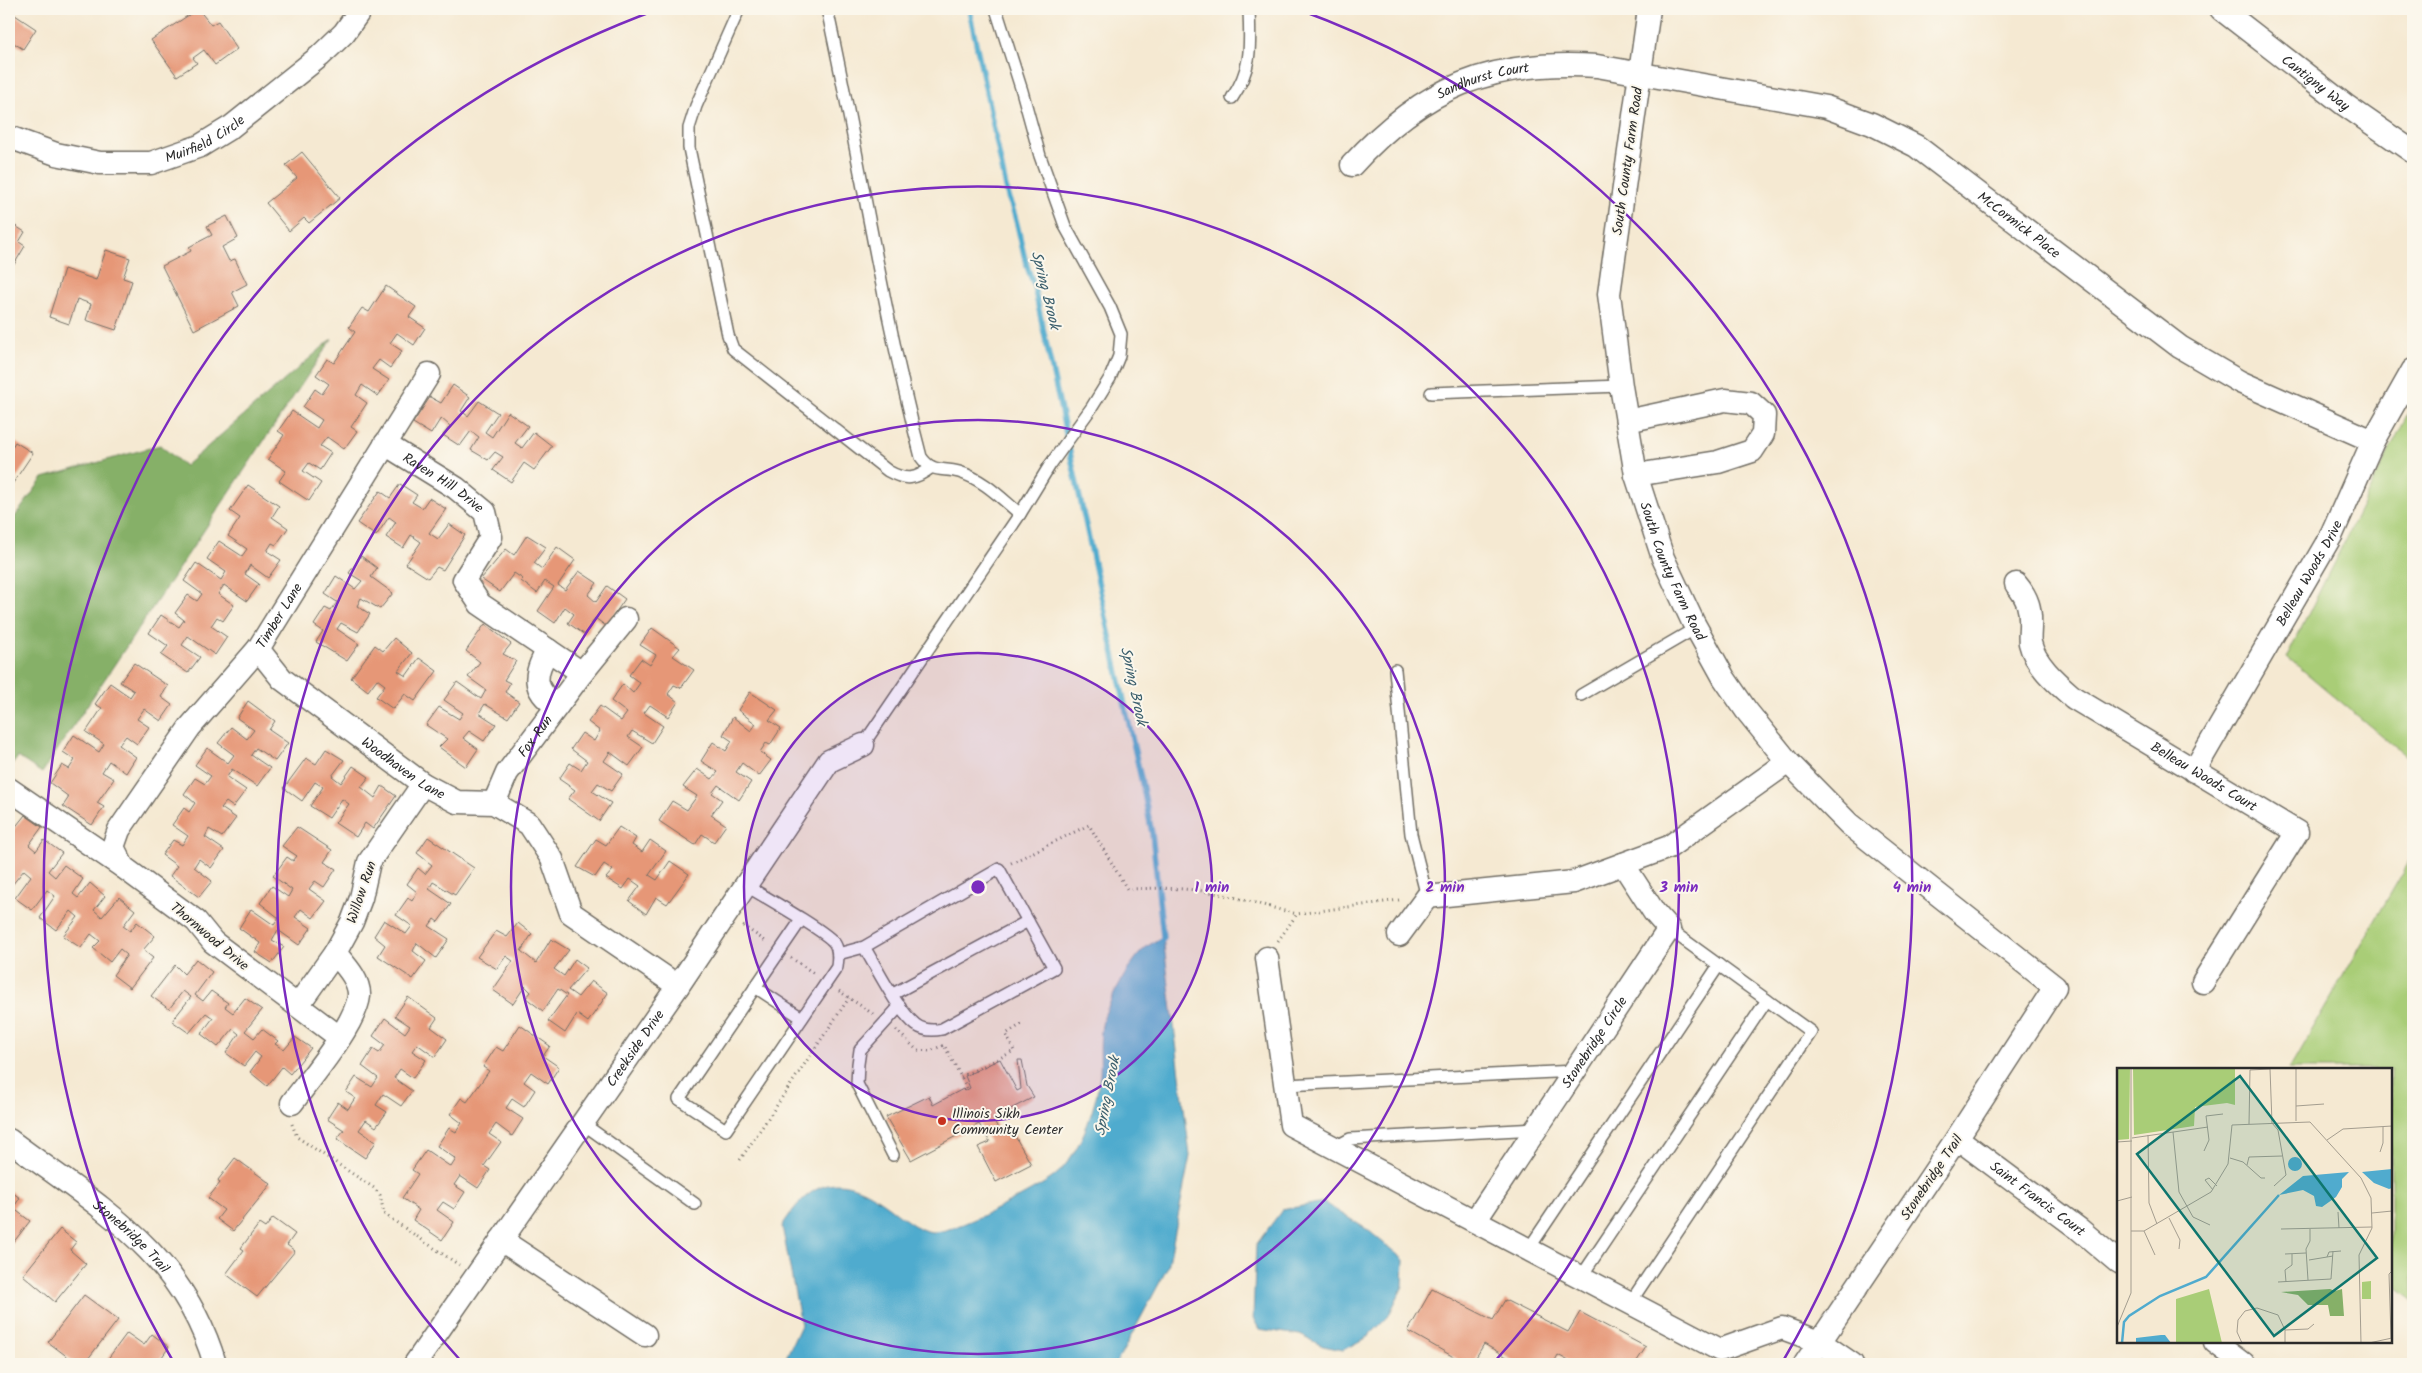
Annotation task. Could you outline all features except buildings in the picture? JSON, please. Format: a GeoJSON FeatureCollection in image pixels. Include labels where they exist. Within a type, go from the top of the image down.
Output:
{"type":"FeatureCollection","features":[{"type":"Feature","properties":{"kind":"street","name":"Muirfield Circle"},"geometry":{"type":"LineString","coordinates":[[9,137],[56,154],[100,163],[151,163],[200,146],[231,128],[320,56],[344,33],[361,9]]}},
{"type":"Feature","properties":{"kind":"street","name":"South County Farm Road"},"geometry":{"type":"LineString","coordinates":[[1649,9],[1609,294],[1621,386],[1636,475],[1663,558],[1696,628],[1735,694],[1788,762],[1849,824],[2055,987]]}},
{"type":"Feature","properties":{"kind":"street","name":"Cantigny Way"},"geometry":{"type":"LineString","coordinates":[[2221,9],[2345,104],[2413,152]]}},
{"type":"Feature","properties":{"kind":"street","name":"Sandhurst Court"},"geometry":{"type":"LineString","coordinates":[[1352,165],[1396,121],[1426,100],[1486,74],[1523,67],[1560,64],[1597,66],[1639,75]]}},
{"type":"Feature","properties":{"kind":"street","name":"McCormick Place"},"geometry":{"type":"LineString","coordinates":[[1639,75],[1780,97],[1826,107],[1896,135],[1943,166],[2180,347],[2240,382],[2373,441]]}},
{"type":"Feature","properties":{"kind":"street","name":"Belleau Woods Drive"},"geometry":{"type":"LineString","coordinates":[[2194,771],[2332,534],[2373,441],[2413,370]]}},
{"type":"Feature","properties":{"kind":"street","name":"Timber Lane"},"geometry":{"type":"LineString","coordinates":[[116,838],[190,727],[258,649],[429,374]]}},
{"type":"Feature","properties":{"kind":"street"},"geometry":{"type":"LineString","coordinates":[[1627,421],[1726,400],[1751,403],[1764,415],[1763,434],[1752,451],[1718,462],[1636,475]]}},
{"type":"Feature","properties":{"kind":"street","name":"Raven Hill Drive"},"geometry":{"type":"LineString","coordinates":[[385,444],[456,488],[485,512],[491,537],[464,580],[480,604],[582,673]]}},
{"type":"Feature","properties":{"kind":"street","name":"Belleau Woods Court"},"geometry":{"type":"LineString","coordinates":[[2016,584],[2025,594],[2031,610],[2030,643],[2037,657],[2058,684],[2096,714],[2297,832],[2203,982]]}},
{"type":"Feature","properties":{"kind":"street","name":"Fox Run"},"geometry":{"type":"LineString","coordinates":[[494,803],[507,774],[582,673],[626,619]]}},
{"type":"Feature","properties":{"kind":"street","name":"Woodhaven Lane"},"geometry":{"type":"LineString","coordinates":[[258,649],[282,679],[423,784],[457,802],[494,803],[529,824],[552,859],[571,913],[678,986]]}},
{"type":"Feature","properties":{"kind":"street"},"geometry":{"type":"LineString","coordinates":[[548,650],[538,666],[536,680],[545,696],[557,706]]}},
{"type":"Feature","properties":{"kind":"street","name":"Creekside Drive"},"geometry":{"type":"LineString","coordinates":[[415,1364],[678,986],[830,761],[863,745]]}},
{"type":"Feature","properties":{"kind":"street"},"geometry":{"type":"LineString","coordinates":[[1399,935],[1427,897],[1574,882],[1669,847],[1788,762]]}},
{"type":"Feature","properties":{"kind":"street","name":"Willow Run"},"geometry":{"type":"LineString","coordinates":[[298,1005],[335,953],[352,922],[369,862],[423,784]]}},
{"type":"Feature","properties":{"kind":"street"},"geometry":{"type":"LineString","coordinates":[[9,789],[123,867]]}},
{"type":"Feature","properties":{"kind":"street"},"geometry":{"type":"LineString","coordinates":[[86,842],[116,838]]}},
{"type":"Feature","properties":{"kind":"street","name":"Thornwood Drive"},"geometry":{"type":"LineString","coordinates":[[116,838],[123,867],[196,921],[213,942],[340,1037]]}},
{"type":"Feature","properties":{"kind":"street"},"geometry":{"type":"LineString","coordinates":[[1623,864],[1654,912],[1669,929]]}},
{"type":"Feature","properties":{"kind":"street","name":"Stonebridge Circle"},"geometry":{"type":"LineString","coordinates":[[1474,1222],[1669,929]]}},
{"type":"Feature","properties":{"kind":"street"},"geometry":{"type":"LineString","coordinates":[[292,1104],[353,1017],[359,995],[352,974],[335,953]]}},
{"type":"Feature","properties":{"kind":"street"},"geometry":{"type":"LineString","coordinates":[[1267,958],[1291,1126],[1720,1350],[1782,1328],[1820,1342],[1852,1364]]}},
{"type":"Feature","properties":{"kind":"street","name":"Stonebridge Trail"},"geometry":{"type":"LineString","coordinates":[[1805,1364],[1957,1138],[2055,987]]}},
{"type":"Feature","properties":{"kind":"street","name":"Saint Francis Court"},"geometry":{"type":"LineString","coordinates":[[1957,1138],[2079,1229],[2117,1261]]}},
{"type":"Feature","properties":{"kind":"street","name":"Stonebridge Trail"},"geometry":{"type":"LineString","coordinates":[[9,1140],[118,1222],[152,1252],[181,1289],[195,1314],[215,1364]]}},
{"type":"Feature","properties":{"kind":"street"},"geometry":{"type":"LineString","coordinates":[[501,1240],[645,1335]]}},
{"type":"Feature","properties":{"kind":"street"},"geometry":{"type":"LineString","coordinates":[[2216,1343],[2244,1364]]}},
{"type":"Feature","properties":{"kind":"lane"},"geometry":{"type":"LineString","coordinates":[[739,9],[696,106],[689,128],[689,148],[728,335],[733,348],[814,415],[888,471],[909,480],[919,477],[932,467]]}},
{"type":"Feature","properties":{"kind":"lane"},"geometry":{"type":"LineString","coordinates":[[828,9],[845,87],[882,288],[921,457],[927,465],[958,472],[982,482],[1020,514]]}},
{"type":"Feature","properties":{"kind":"lane"},"geometry":{"type":"LineString","coordinates":[[863,745],[1020,514],[1050,465],[1077,430],[1110,378],[1119,356],[1121,334],[1110,307],[1065,226],[1040,156],[996,9]]}},
{"type":"Feature","properties":{"kind":"lane"},"geometry":{"type":"LineString","coordinates":[[1232,98],[1244,82],[1248,67],[1249,9]]}},
{"type":"Feature","properties":{"kind":"lane"},"geometry":{"type":"LineString","coordinates":[[1431,393],[1621,386]]}},
{"type":"Feature","properties":{"kind":"lane"},"geometry":{"type":"LineString","coordinates":[[1581,695],[1696,628]]}},
{"type":"Feature","properties":{"kind":"lane"},"geometry":{"type":"LineString","coordinates":[[1395,670],[1411,834],[1427,897]]}},
{"type":"Feature","properties":{"kind":"lane"},"geometry":{"type":"LineString","coordinates":[[838,954],[864,947],[1000,869],[1054,968],[942,1029],[933,1031],[917,1026],[900,1006],[864,947]]}},
{"type":"Feature","properties":{"kind":"lane"},"geometry":{"type":"LineString","coordinates":[[745,885],[801,920],[834,942],[838,954],[837,967],[726,1130],[680,1099],[801,920]]}},
{"type":"Feature","properties":{"kind":"lane"},"geometry":{"type":"LineString","coordinates":[[893,994],[1028,921]]}},
{"type":"Feature","properties":{"kind":"lane"},"geometry":{"type":"LineString","coordinates":[[1630,1303],[1811,1032],[1669,929]]}},
{"type":"Feature","properties":{"kind":"lane"},"geometry":{"type":"LineString","coordinates":[[1528,1250],[1719,965]]}},
{"type":"Feature","properties":{"kind":"lane"},"geometry":{"type":"LineString","coordinates":[[755,987],[802,1018]]}},
{"type":"Feature","properties":{"kind":"lane"},"geometry":{"type":"LineString","coordinates":[[1581,1277],[1767,1000]]}},
{"type":"Feature","properties":{"kind":"lane"},"geometry":{"type":"LineString","coordinates":[[893,1155],[857,1084],[860,1050],[900,1006]]}},
{"type":"Feature","properties":{"kind":"lane"},"geometry":{"type":"LineString","coordinates":[[1285,1085],[1575,1071]]}},
{"type":"Feature","properties":{"kind":"lane"},"geometry":{"type":"LineString","coordinates":[[582,1123],[695,1204]]}},
{"type":"Feature","properties":{"kind":"lane"},"geometry":{"type":"LineString","coordinates":[[1333,1148],[1350,1139],[1536,1129]]}},
{"type":"Feature","properties":{"kind":"path"},"geometry":{"type":"LineString","coordinates":[[1000,869],[1089,824],[1127,889],[1168,887],[1218,893],[1259,906],[1297,914],[1427,897]]}},
{"type":"Feature","properties":{"kind":"path"},"geometry":{"type":"LineString","coordinates":[[1267,958],[1297,914]]}},
{"type":"Feature","properties":{"kind":"path"},"geometry":{"type":"LineString","coordinates":[[740,1160],[849,998]]}},
{"type":"Feature","properties":{"kind":"path"},"geometry":{"type":"LineString","coordinates":[[886,1022],[917,1050],[930,1051],[944,1045],[967,1088]]}},
{"type":"Feature","properties":{"kind":"path"},"geometry":{"type":"LineString","coordinates":[[961,1077],[1014,1051],[1006,1034],[1022,1024]]}},
{"type":"Feature","properties":{"kind":"path"},"geometry":{"type":"LineString","coordinates":[[292,1104],[292,1128],[297,1137],[374,1188],[380,1195],[384,1214],[476,1277]]}},
{"type":"Feature","properties":{"kind":"green space"},"geometry":{"type":"Polygon","coordinates":[[[332,339],[42,773],[18,757],[9,769],[9,525],[43,478],[160,445],[185,466],[332,339]]]}},
{"type":"Feature","properties":{"kind":"green space"},"geometry":{"type":"Polygon","coordinates":[[[2413,403],[2413,762],[2287,657],[2413,403]]]}},
{"type":"Feature","properties":{"kind":"green space"},"geometry":{"type":"Polygon","coordinates":[[[2413,855],[2413,1301],[2392,1285],[2392,1068],[2290,1068],[2413,855]]]}},
{"type":"Feature","properties":{"kind":"water"},"geometry":{"type":"Polygon","coordinates":[[[1163,937],[1190,1156],[1168,1267],[1116,1364],[783,1364],[801,1325],[782,1226],[793,1210],[815,1190],[827,1185],[840,1184],[868,1193],[925,1231],[942,1231],[991,1212],[1049,1180],[1069,1160],[1090,1117],[1100,1074],[1102,1025],[1113,996],[1138,955],[1163,937]]]}},
{"type":"Feature","properties":{"kind":"water"},"geometry":{"type":"Polygon","coordinates":[[[1323,1202],[1368,1230],[1404,1260],[1403,1286],[1388,1317],[1369,1336],[1343,1350],[1323,1346],[1300,1335],[1259,1329],[1253,1318],[1256,1245],[1282,1210],[1323,1202]]]}},
{"type":"Feature","properties":{"kind":"waterway","name":"Spring Brook"},"geometry":{"type":"LineString","coordinates":[[969,9],[1008,197],[1016,218],[1025,261],[1033,282],[1143,788],[1152,833],[1163,937],[1161,942]]}},
{"type":"Feature","properties":{"kind":"place","name":"Illinois Sikh Community Center"},"geometry":{"type":"Point","coordinates":[942,1121]}}]}
